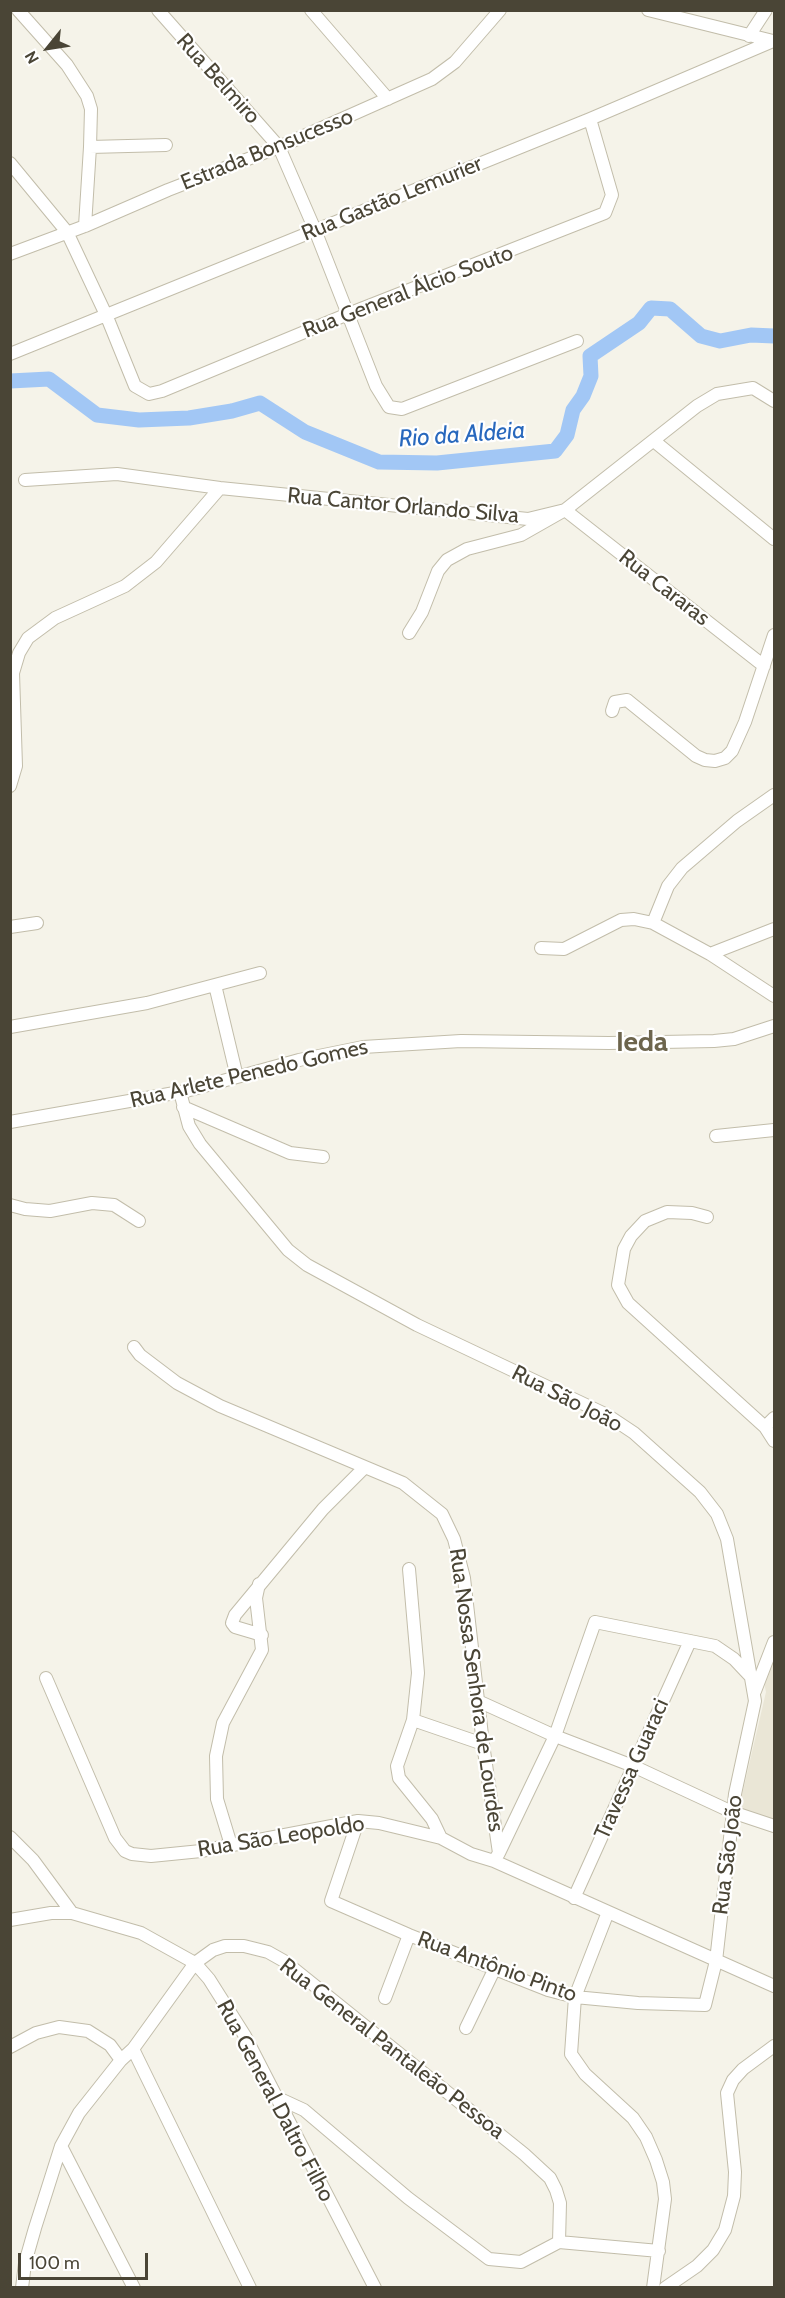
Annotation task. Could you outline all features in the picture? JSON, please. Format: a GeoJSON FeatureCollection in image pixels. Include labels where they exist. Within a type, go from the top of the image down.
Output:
{"type":"FeatureCollection","features":[{"type":"Feature","properties":{"kind":"street"},"geometry":{"type":"LineString","coordinates":[[18,10],[67,65],[82,86],[91,109],[85,226]]}},
{"type":"Feature","properties":{"kind":"street","name":"Rua Belmiro"},"geometry":{"type":"LineString","coordinates":[[158,10],[279,147],[315,230],[376,386],[386,403],[395,409],[402,410],[578,341]]}},
{"type":"Feature","properties":{"kind":"street"},"geometry":{"type":"LineString","coordinates":[[310,10],[388,99]]}},
{"type":"Feature","properties":{"kind":"street","name":"Estrada Bonsucesso"},"geometry":{"type":"LineString","coordinates":[[10,254],[279,147],[432,79],[455,62],[500,10]]}},
{"type":"Feature","properties":{"kind":"street"},"geometry":{"type":"LineString","coordinates":[[648,10],[687,15],[748,36],[773,41]]}},
{"type":"Feature","properties":{"kind":"street"},"geometry":{"type":"LineString","coordinates":[[748,36],[766,10]]}},
{"type":"Feature","properties":{"kind":"street","name":"Rua Gastão Lemurier"},"geometry":{"type":"LineString","coordinates":[[10,354],[107,317],[773,41]]}},
{"type":"Feature","properties":{"kind":"street","name":"Rua General Álcio Souto"},"geometry":{"type":"LineString","coordinates":[[107,317],[135,386],[149,394],[162,391],[348,314],[605,213],[612,195],[590,118]]}},
{"type":"Feature","properties":{"kind":"street"},"geometry":{"type":"LineString","coordinates":[[90,147],[166,145]]}},
{"type":"Feature","properties":{"kind":"street"},"geometry":{"type":"LineString","coordinates":[[10,163],[67,232],[107,317]]}},
{"type":"Feature","properties":{"kind":"street","name":"Rua Cantor Orlando Silva"},"geometry":{"type":"LineString","coordinates":[[25,480],[104,473],[220,488],[497,518],[528,519],[565,510],[717,394],[753,388],[774,401]]}},
{"type":"Feature","properties":{"kind":"street"},"geometry":{"type":"LineString","coordinates":[[654,441],[774,539]]}},
{"type":"Feature","properties":{"kind":"street"},"geometry":{"type":"LineString","coordinates":[[10,786],[16,765],[13,673],[19,653],[28,638],[55,618],[125,586],[156,562],[220,488]]}},
{"type":"Feature","properties":{"kind":"street"},"geometry":{"type":"LineString","coordinates":[[409,633],[422,612],[438,571],[447,560],[467,549],[521,535],[565,510]]}},
{"type":"Feature","properties":{"kind":"street","name":"Rua Cararas"},"geometry":{"type":"LineString","coordinates":[[565,510],[764,666]]}},
{"type":"Feature","properties":{"kind":"street"},"geometry":{"type":"LineString","coordinates":[[612,711],[615,702],[627,700],[696,756],[715,761],[725,758],[732,751],[746,722],[774,635]]}},
{"type":"Feature","properties":{"kind":"street"},"geometry":{"type":"LineString","coordinates":[[653,923],[668,886],[681,868],[737,821],[774,795]]}},
{"type":"Feature","properties":{"kind":"street"},"geometry":{"type":"LineString","coordinates":[[541,948],[564,949],[621,920],[634,919],[653,923],[710,954],[774,996]]}},
{"type":"Feature","properties":{"kind":"street"},"geometry":{"type":"LineString","coordinates":[[10,927],[37,923]]}},
{"type":"Feature","properties":{"kind":"street"},"geometry":{"type":"LineString","coordinates":[[710,954],[774,929]]}},
{"type":"Feature","properties":{"kind":"street"},"geometry":{"type":"LineString","coordinates":[[10,1027],[147,1003],[260,974]]}},
{"type":"Feature","properties":{"kind":"street"},"geometry":{"type":"LineString","coordinates":[[215,985],[237,1077]]}},
{"type":"Feature","properties":{"kind":"street","name":"Rua Arlete Penedo Gomes"},"geometry":{"type":"LineString","coordinates":[[10,1122],[180,1092],[363,1047],[461,1041],[599,1043],[714,1041],[734,1039],[774,1026]]}},
{"type":"Feature","properties":{"kind":"street","name":"Rua São João"},"geometry":{"type":"LineString","coordinates":[[180,1092],[189,1126],[200,1144],[288,1250],[307,1264],[417,1325],[607,1415],[634,1433],[700,1492],[717,1514],[727,1539],[750,1677],[755,1691],[732,1812],[716,1961],[705,2005]]}},
{"type":"Feature","properties":{"kind":"street"},"geometry":{"type":"LineString","coordinates":[[183,1107],[291,1153],[323,1157]]}},
{"type":"Feature","properties":{"kind":"street"},"geometry":{"type":"LineString","coordinates":[[716,1136],[774,1130]]}},
{"type":"Feature","properties":{"kind":"street"},"geometry":{"type":"LineString","coordinates":[[10,1205],[25,1209],[50,1210],[92,1203],[114,1205],[139,1221]]}},
{"type":"Feature","properties":{"kind":"street"},"geometry":{"type":"LineString","coordinates":[[707,1217],[674,1212],[645,1221],[631,1236],[624,1249],[618,1285],[628,1303],[765,1427],[774,1441]]}},
{"type":"Feature","properties":{"kind":"street","name":"Rua Nossa Senhora de Lourdes"},"geometry":{"type":"LineString","coordinates":[[134,1347],[140,1355],[177,1383],[220,1406],[363,1469],[403,1484],[442,1514],[449,1526],[464,1578],[497,1857]]}},
{"type":"Feature","properties":{"kind":"street"},"geometry":{"type":"LineString","coordinates":[[765,1427],[774,1418]]}},
{"type":"Feature","properties":{"kind":"street"},"geometry":{"type":"LineString","coordinates":[[262,1635],[235,1627],[232,1623],[259,1584],[323,1509],[363,1469]]}},
{"type":"Feature","properties":{"kind":"street"},"geometry":{"type":"LineString","coordinates":[[409,1569],[418,1673],[413,1720],[397,1766],[399,1778],[432,1820],[441,1838]]}},
{"type":"Feature","properties":{"kind":"street"},"geometry":{"type":"LineString","coordinates":[[231,1845],[217,1799],[216,1756],[224,1723],[258,1661],[262,1635],[256,1610],[259,1584]]}},
{"type":"Feature","properties":{"kind":"street"},"geometry":{"type":"LineString","coordinates":[[497,1857],[555,1736],[595,1622],[690,1641],[724,1651],[750,1677]]}},
{"type":"Feature","properties":{"kind":"street","name":"Travessa Guaraci"},"geometry":{"type":"LineString","coordinates":[[574,1898],[690,1641]]}},
{"type":"Feature","properties":{"kind":"street"},"geometry":{"type":"LineString","coordinates":[[755,1691],[774,1642]]}},
{"type":"Feature","properties":{"kind":"street","name":"Rua São Leopoldo"},"geometry":{"type":"LineString","coordinates":[[46,1678],[103,1813],[125,1851],[141,1856],[201,1851],[358,1821],[379,1823],[441,1838],[471,1854],[497,1857],[574,1898],[774,1986]]}},
{"type":"Feature","properties":{"kind":"street"},"geometry":{"type":"LineString","coordinates":[[478,1701],[555,1736],[633,1766],[732,1812],[774,1826]]}},
{"type":"Feature","properties":{"kind":"street"},"geometry":{"type":"LineString","coordinates":[[413,1720],[483,1744]]}},
{"type":"Feature","properties":{"kind":"street","name":"Rua Antônio Pinto"},"geometry":{"type":"LineString","coordinates":[[358,1821],[331,1900],[409,1935],[575,1997],[638,2004],[705,2005]]}},
{"type":"Feature","properties":{"kind":"street"},"geometry":{"type":"LineString","coordinates":[[10,1837],[33,1860],[72,1913]]}},
{"type":"Feature","properties":{"kind":"street"},"geometry":{"type":"LineString","coordinates":[[608,1912],[575,1997],[571,2054],[575,2064],[633,2118],[646,2137],[659,2171],[665,2199],[652,2288]]}},
{"type":"Feature","properties":{"kind":"street","name":"Rua General Daltro Filho"},"geometry":{"type":"LineString","coordinates":[[10,1920],[51,1913],[72,1913],[141,1933],[195,1963],[209,1979],[245,2036],[375,2288]]}},
{"type":"Feature","properties":{"kind":"street"},"geometry":{"type":"LineString","coordinates":[[385,1998],[409,1935]]}},
{"type":"Feature","properties":{"kind":"street","name":"Rua General Pantaleão Pessoa"},"geometry":{"type":"LineString","coordinates":[[22,2288],[27,2254],[61,2146],[79,2114],[121,2060],[133,2049],[195,1963],[213,1950],[225,1946],[244,1946],[268,1952],[302,1974],[524,2154],[550,2178],[560,2203],[559,2242]]}},
{"type":"Feature","properties":{"kind":"street"},"geometry":{"type":"LineString","coordinates":[[466,2028],[495,1968]]}},
{"type":"Feature","properties":{"kind":"street"},"geometry":{"type":"LineString","coordinates":[[10,2047],[36,2032],[59,2027],[88,2031],[110,2045],[121,2060]]}},
{"type":"Feature","properties":{"kind":"street"},"geometry":{"type":"LineString","coordinates":[[665,2288],[697,2266],[713,2250],[725,2230],[734,2196],[735,2172],[727,2093],[733,2080],[743,2069],[774,2046]]}},
{"type":"Feature","properties":{"kind":"street"},"geometry":{"type":"LineString","coordinates":[[133,2049],[250,2288]]}},
{"type":"Feature","properties":{"kind":"street"},"geometry":{"type":"LineString","coordinates":[[278,2098],[304,2110],[408,2198],[489,2259],[521,2262],[559,2242],[658,2251]]}},
{"type":"Feature","properties":{"kind":"street"},"geometry":{"type":"LineString","coordinates":[[61,2146],[134,2288]]}},
{"type":"Feature","properties":{"kind":"shaded area"},"geometry":{"type":"Polygon","coordinates":[[[774,1652],[774,1826],[738,1812],[766,1692],[764,1682],[774,1652]]]}},
{"type":"Feature","properties":{"kind":"waterway","name":"Rio da Aldeia"},"geometry":{"type":"LineString","coordinates":[[10,381],[49,379],[97,415],[139,420],[189,418],[232,411],[260,403],[305,432],[379,462],[437,463],[555,451],[567,435],[573,410],[583,396],[591,376],[590,356],[639,323],[651,308],[670,309],[701,336],[720,341],[751,335],[774,336]]}},
{"type":"Feature","properties":{"kind":"district","name":"Ieda"},"geometry":{"type":"Point","coordinates":[642,1043]}}]}
